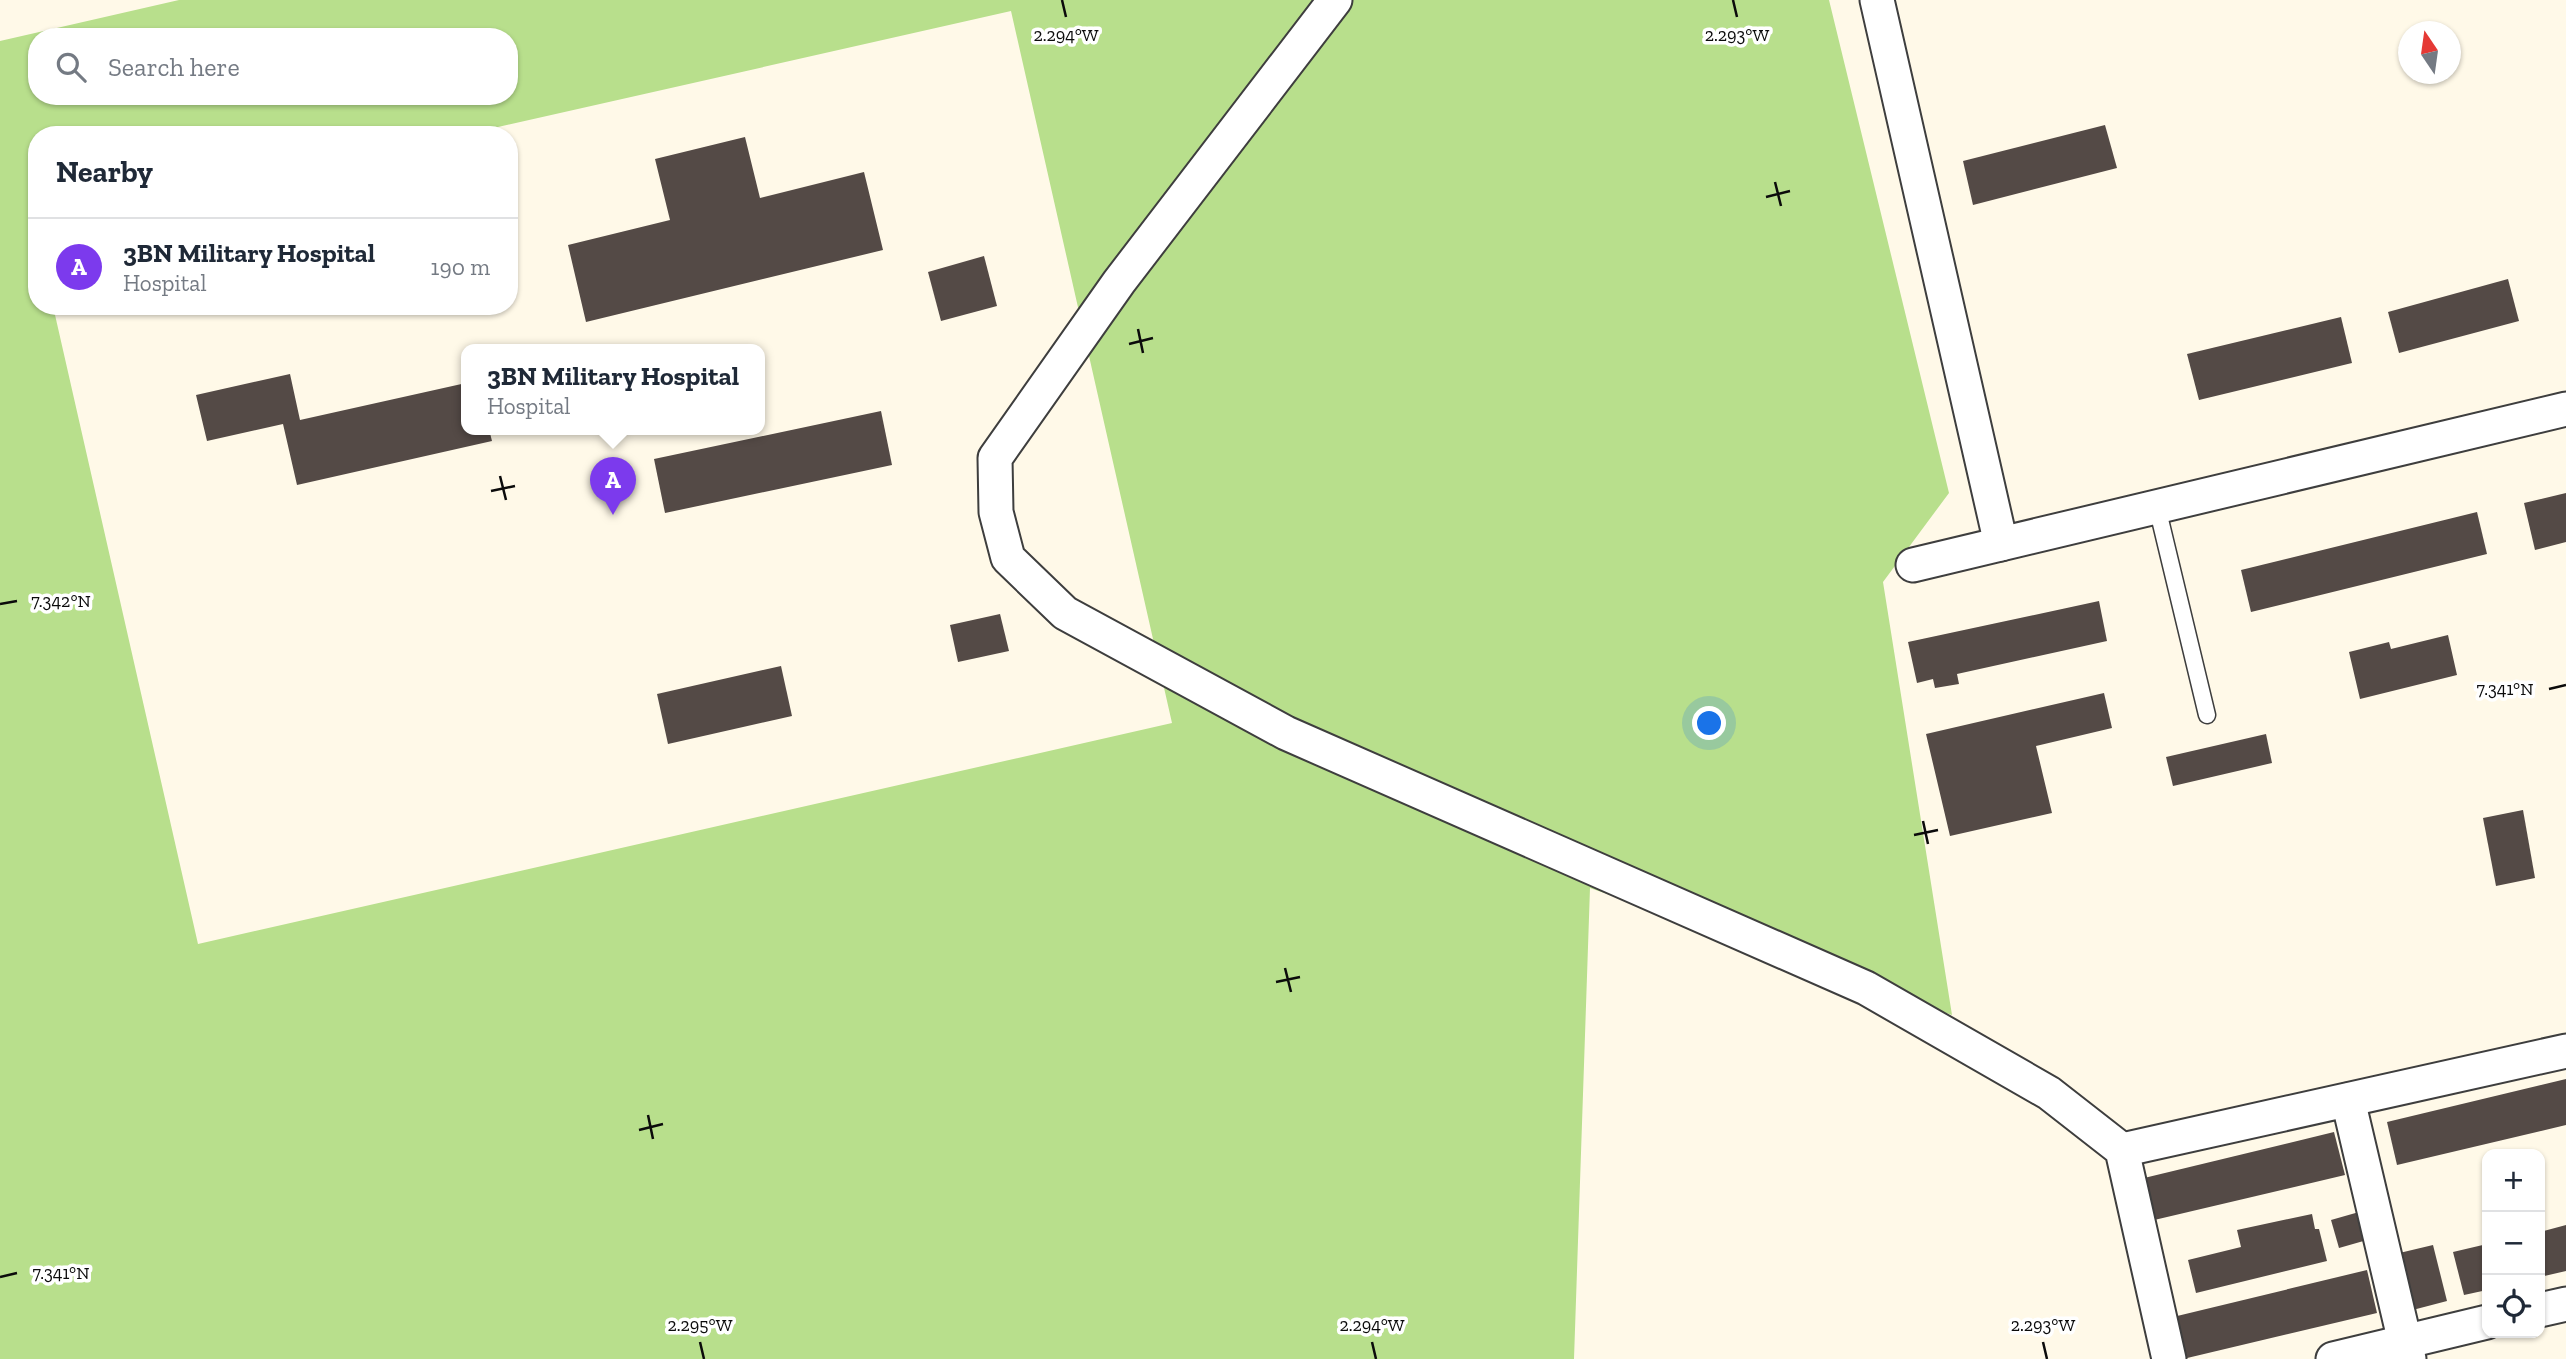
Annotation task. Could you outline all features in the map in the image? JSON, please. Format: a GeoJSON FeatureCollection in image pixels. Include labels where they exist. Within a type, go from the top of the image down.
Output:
{"type":"FeatureCollection","features":[{"type":"Feature","properties":{"kind":"street"},"geometry":{"type":"LineString","coordinates":[[1335,0],[1119,282],[995,458],[996,512],[1008,558],[1065,613],[1286,733],[1866,988],[2049,1093],[2122,1150],[2169,1359]]}},
{"type":"Feature","properties":{"kind":"street"},"geometry":{"type":"LineString","coordinates":[[1877,0],[2001,544]]}},
{"type":"Feature","properties":{"kind":"street"},"geometry":{"type":"LineString","coordinates":[[1913,565],[2566,409]]}},
{"type":"Feature","properties":{"kind":"street"},"geometry":{"type":"LineString","coordinates":[[2122,1150],[2566,1051]]}},
{"type":"Feature","properties":{"kind":"street"},"geometry":{"type":"LineString","coordinates":[[2348,1100],[2407,1350]]}},
{"type":"Feature","properties":{"kind":"street"},"geometry":{"type":"LineString","coordinates":[[2545,1309],[2566,1304]]}},
{"type":"Feature","properties":{"kind":"street"},"geometry":{"type":"LineString","coordinates":[[2333,1359],[2407,1350],[2482,1324]]}},
{"type":"Feature","properties":{"kind":"lane"},"geometry":{"type":"LineString","coordinates":[[2157,507],[2207,715]]}},
{"type":"Feature","properties":{"kind":"green space"},"geometry":{"type":"Polygon","coordinates":[[[179,0],[1829,0],[1949,493],[1883,582],[1952,1015],[1590,888],[1574,1359],[0,1359],[0,41],[28,35],[28,105],[518,105],[518,28],[57,28],[179,0]],[[1011,11],[503,126],[28,126],[28,315],[55,315],[198,944],[1172,723],[1011,11]]]}},
{"type":"Feature","properties":{"kind":"building"},"geometry":{"type":"Polygon","coordinates":[[[2105,125],[2117,168],[1973,205],[1963,161],[2105,125]]]}},
{"type":"Feature","properties":{"kind":"building"},"geometry":{"type":"Polygon","coordinates":[[[745,137],[760,198],[864,172],[883,250],[586,322],[568,245],[670,220],[655,159],[745,137]]]}},
{"type":"Feature","properties":{"kind":"building"},"geometry":{"type":"Polygon","coordinates":[[[984,256],[997,306],[941,321],[928,272],[984,256]]]}},
{"type":"Feature","properties":{"kind":"building"},"geometry":{"type":"Polygon","coordinates":[[[2508,279],[2519,321],[2399,353],[2388,312],[2508,279]]]}},
{"type":"Feature","properties":{"kind":"building"},"geometry":{"type":"Polygon","coordinates":[[[2341,317],[2352,363],[2199,400],[2187,354],[2341,317]]]}},
{"type":"Feature","properties":{"kind":"building"},"geometry":{"type":"Polygon","coordinates":[[[290,374],[300,420],[461,384],[461,435],[490,435],[492,441],[297,485],[283,424],[207,441],[196,395],[290,374]]]}},
{"type":"Feature","properties":{"kind":"building"},"geometry":{"type":"Polygon","coordinates":[[[881,411],[892,465],[665,513],[654,459],[881,411]]]}},
{"type":"Feature","properties":{"kind":"building"},"geometry":{"type":"Polygon","coordinates":[[[2566,493],[2566,542],[2535,550],[2524,503],[2566,493]]]}},
{"type":"Feature","properties":{"kind":"building"},"geometry":{"type":"Polygon","coordinates":[[[2477,512],[2487,554],[2251,612],[2241,570],[2477,512]]]}},
{"type":"Feature","properties":{"kind":"building"},"geometry":{"type":"Polygon","coordinates":[[[2099,601],[2107,641],[1957,674],[1959,684],[1935,688],[1933,679],[1917,683],[1908,642],[2099,601]]]}},
{"type":"Feature","properties":{"kind":"building"},"geometry":{"type":"Polygon","coordinates":[[[1000,614],[1009,651],[958,662],[950,625],[1000,614]]]}},
{"type":"Feature","properties":{"kind":"building"},"geometry":{"type":"Polygon","coordinates":[[[2448,635],[2457,675],[2360,699],[2349,652],[2389,642],[2391,649],[2448,635]]]}},
{"type":"Feature","properties":{"kind":"building"},"geometry":{"type":"Polygon","coordinates":[[[781,666],[792,716],[668,744],[657,694],[781,666]]]}},
{"type":"Feature","properties":{"kind":"building"},"geometry":{"type":"Polygon","coordinates":[[[2104,693],[2112,728],[2036,746],[2052,813],[1950,836],[1926,734],[2104,693]]]}},
{"type":"Feature","properties":{"kind":"building"},"geometry":{"type":"Polygon","coordinates":[[[2266,734],[2272,763],[2173,786],[2166,757],[2266,734]]]}},
{"type":"Feature","properties":{"kind":"building"},"geometry":{"type":"Polygon","coordinates":[[[2523,810],[2535,878],[2496,886],[2483,818],[2523,810]]]}},
{"type":"Feature","properties":{"kind":"building"},"geometry":{"type":"Polygon","coordinates":[[[2566,1079],[2566,1125],[2397,1165],[2387,1122],[2566,1079]]]}},
{"type":"Feature","properties":{"kind":"building"},"geometry":{"type":"Polygon","coordinates":[[[2334,1132],[2345,1175],[2150,1221],[2140,1179],[2334,1132]]]}},
{"type":"Feature","properties":{"kind":"building"},"geometry":{"type":"Polygon","coordinates":[[[2366,1210],[2374,1238],[2339,1248],[2331,1220],[2366,1210]]]}},
{"type":"Feature","properties":{"kind":"building"},"geometry":{"type":"Polygon","coordinates":[[[2312,1214],[2315,1229],[2319,1229],[2327,1261],[2196,1293],[2188,1260],[2241,1247],[2237,1230],[2312,1214]]]}},
{"type":"Feature","properties":{"kind":"building"},"geometry":{"type":"Polygon","coordinates":[[[2566,1225],[2566,1271],[2545,1276],[2545,1231],[2566,1225]]]}},
{"type":"Feature","properties":{"kind":"building"},"geometry":{"type":"Polygon","coordinates":[[[2433,1245],[2447,1301],[2405,1312],[2391,1255],[2433,1245]]]}},
{"type":"Feature","properties":{"kind":"building"},"geometry":{"type":"Polygon","coordinates":[[[2482,1245],[2482,1291],[2464,1295],[2453,1252],[2482,1245]]]}},
{"type":"Feature","properties":{"kind":"building"},"geometry":{"type":"Polygon","coordinates":[[[2367,1270],[2377,1313],[2183,1359],[2173,1317],[2367,1270]]]}},
{"type":"Feature","properties":{"kind":"place","name":"3BN Military Hospital"},"geometry":{"type":"Point","coordinates":[613,515]}}]}
